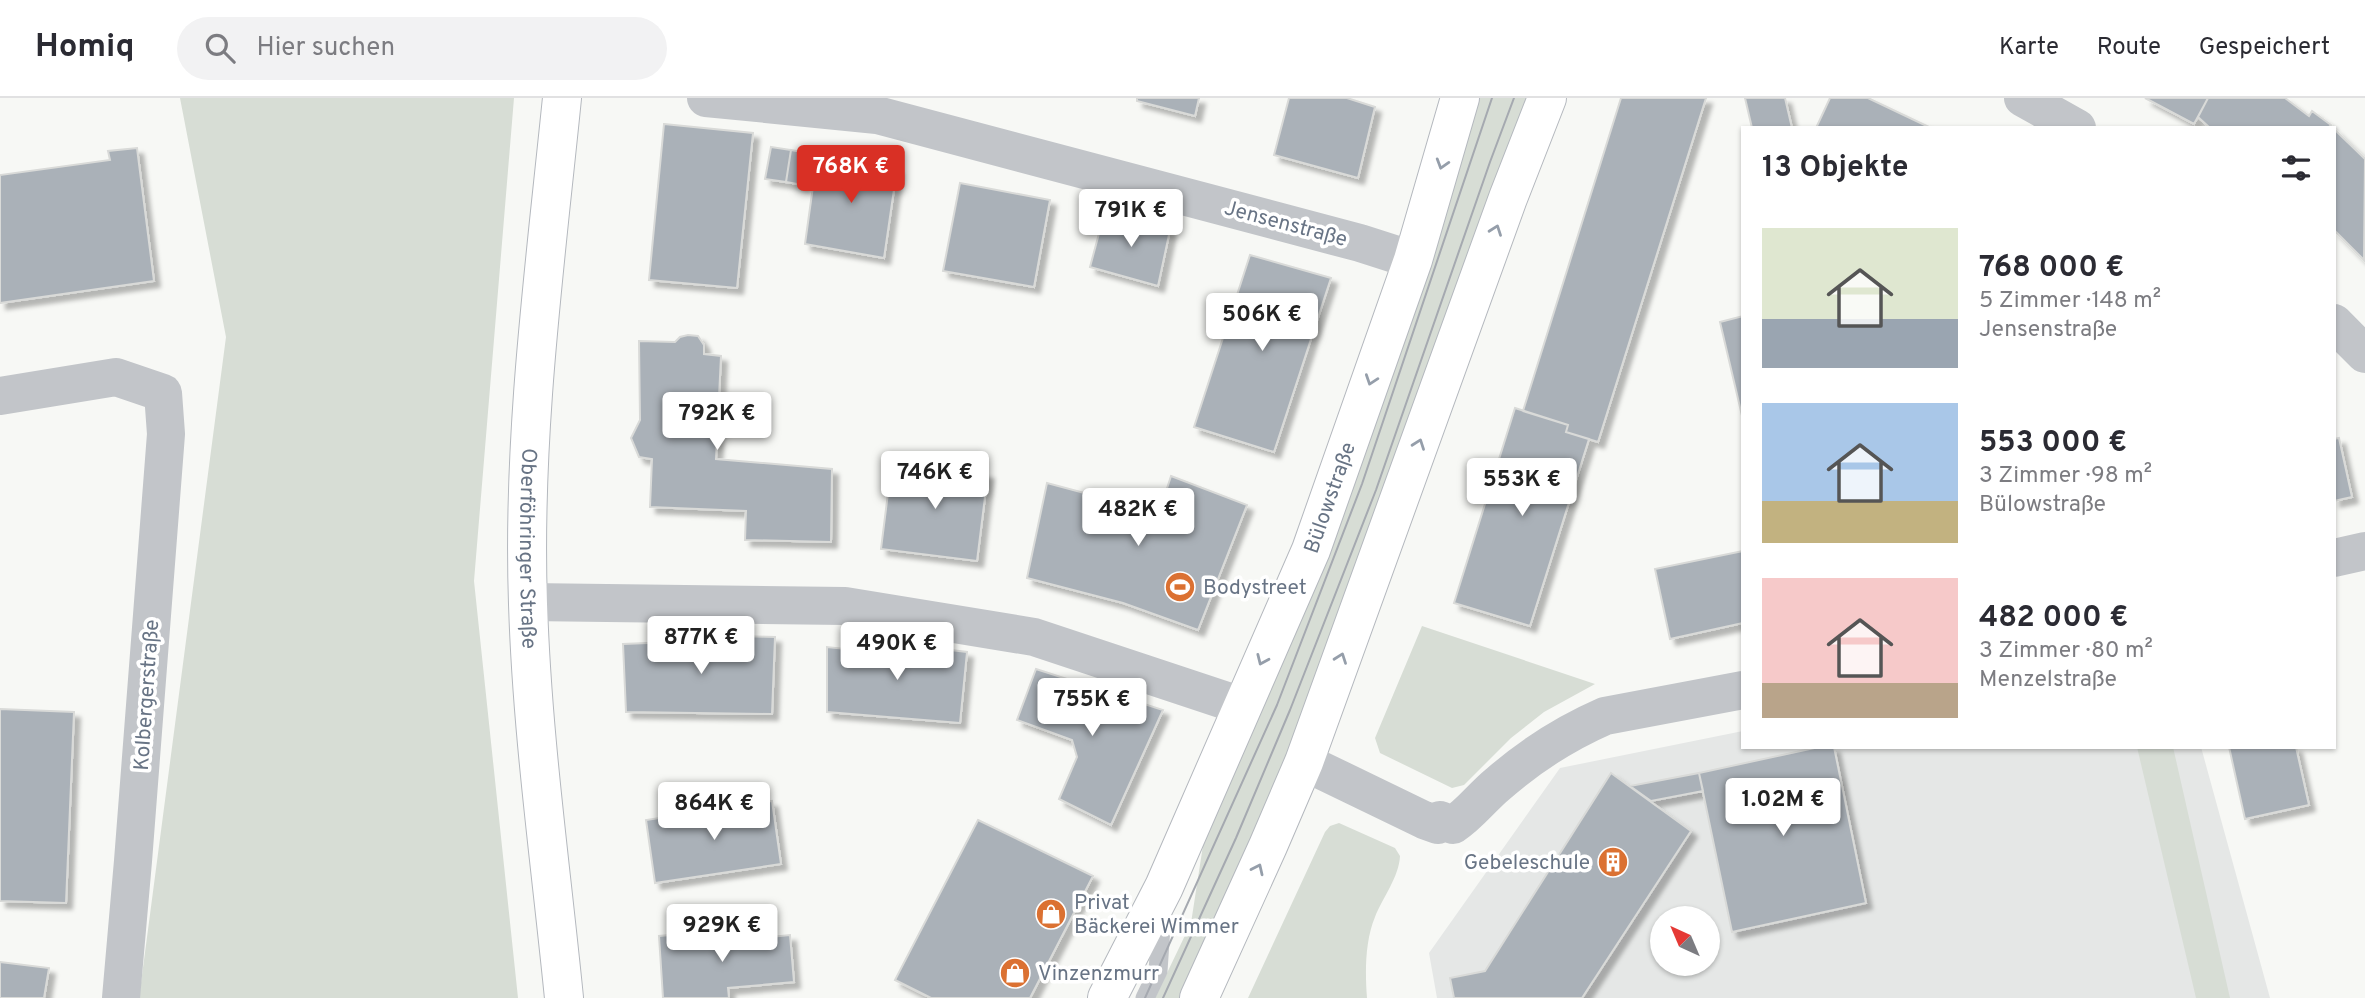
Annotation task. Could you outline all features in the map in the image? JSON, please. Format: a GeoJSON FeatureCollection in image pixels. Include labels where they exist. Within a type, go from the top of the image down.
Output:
{"type":"FeatureCollection","features":[{"type":"Feature","properties":{"kind":"main road","name":"Oberföhringer Straße"},"geometry":{"type":"LineString","coordinates":[[562,98],[536,351],[529,478],[528,602],[534,719],[564,998]]}},
{"type":"Feature","properties":{"kind":"main road","name":"Bülowstraße"},"geometry":{"type":"LineString","coordinates":[[1107,998],[1164,887],[1311,550],[1413,260],[1460,98]]}},
{"type":"Feature","properties":{"kind":"main road"},"geometry":{"type":"LineString","coordinates":[[1199,998],[1304,762],[1508,198],[1547,98]]}},
{"type":"Feature","properties":{"kind":"street","name":"Jensenstraße"},"geometry":{"type":"LineString","coordinates":[[706,98],[879,106],[1413,260]]}},
{"type":"Feature","properties":{"kind":"street"},"geometry":{"type":"LineString","coordinates":[[2023,98],[2073,126]]}},
{"type":"Feature","properties":{"kind":"street"},"geometry":{"type":"LineString","coordinates":[[2336,325],[2365,354]]}},
{"type":"Feature","properties":{"kind":"street","name":"Kolbergerstraße"},"geometry":{"type":"LineString","coordinates":[[0,397],[116,377],[163,393],[166,434],[121,998]]}},
{"type":"Feature","properties":{"kind":"street"},"geometry":{"type":"LineString","coordinates":[[2336,558],[2365,551]]}},
{"type":"Feature","properties":{"kind":"street"},"geometry":{"type":"LineString","coordinates":[[528,602],[845,606],[1034,637],[1242,706]]}},
{"type":"Feature","properties":{"kind":"street"},"geometry":{"type":"LineString","coordinates":[[1304,762],[1424,820],[1438,825],[1440,820],[1453,825],[1523,764],[1587,724],[1605,716],[1741,690]]}},
{"type":"Feature","properties":{"kind":"lane"},"geometry":{"type":"LineString","coordinates":[[1145,998],[1158,971],[1164,887]]}},
{"type":"Feature","properties":{"kind":"shaded area"},"geometry":{"type":"Polygon","coordinates":[[[180,98],[514,98],[474,581],[518,998],[139,998],[226,337],[180,98]]]}},
{"type":"Feature","properties":{"kind":"shaded area"},"geometry":{"type":"Polygon","coordinates":[[[1478,98],[1529,98],[1308,706],[1244,859],[1180,998],[1155,998],[1191,923],[1204,839],[1478,98]]]}},
{"type":"Feature","properties":{"kind":"shaded area"},"geometry":{"type":"Polygon","coordinates":[[[1422,626],[1595,684],[1544,712],[1511,738],[1464,785],[1452,788],[1380,753],[1375,738],[1422,626]]]}},
{"type":"Feature","properties":{"kind":"shaded area"},"geometry":{"type":"Polygon","coordinates":[[[1741,731],[1741,749],[2202,749],[2270,998],[1437,998],[1429,953],[1560,768],[1741,731]]]}},
{"type":"Feature","properties":{"kind":"shaded area"},"geometry":{"type":"Polygon","coordinates":[[[2137,749],[2173,749],[2230,998],[2196,998],[2137,749]]]}},
{"type":"Feature","properties":{"kind":"shaded area"},"geometry":{"type":"Polygon","coordinates":[[[1339,823],[1395,848],[1400,856],[1397,872],[1375,917],[1369,936],[1367,998],[1248,998],[1325,832],[1330,826],[1339,823]]]}},
{"type":"Feature","properties":{"kind":"building"},"geometry":{"type":"Polygon","coordinates":[[[1137,98],[1199,98],[1195,116],[1137,101],[1137,98]]]}},
{"type":"Feature","properties":{"kind":"building"},"geometry":{"type":"Polygon","coordinates":[[[1289,98],[1347,98],[1375,107],[1358,178],[1274,155],[1289,98]]]}},
{"type":"Feature","properties":{"kind":"building"},"geometry":{"type":"Polygon","coordinates":[[[1621,98],[1706,98],[1598,442],[1566,432],[1568,425],[1523,411],[1621,98]]]}},
{"type":"Feature","properties":{"kind":"building"},"geometry":{"type":"Polygon","coordinates":[[[1745,98],[1785,98],[1792,126],[1752,126],[1745,98]]]}},
{"type":"Feature","properties":{"kind":"building"},"geometry":{"type":"Polygon","coordinates":[[[1830,98],[1868,98],[1927,126],[1817,126],[1830,98]]]}},
{"type":"Feature","properties":{"kind":"building"},"geometry":{"type":"Polygon","coordinates":[[[2145,98],[2208,98],[2194,124],[2145,98]]]}},
{"type":"Feature","properties":{"kind":"building"},"geometry":{"type":"Polygon","coordinates":[[[2208,98],[2285,98],[2309,116],[2312,111],[2331,125],[2208,126],[2198,117],[2208,98]]]}},
{"type":"Feature","properties":{"kind":"building"},"geometry":{"type":"Polygon","coordinates":[[[664,124],[753,133],[737,288],[649,280],[664,124]]]}},
{"type":"Feature","properties":{"kind":"building"},"geometry":{"type":"Polygon","coordinates":[[[2336,131],[2365,159],[2364,260],[2336,232],[2336,131]]]}},
{"type":"Feature","properties":{"kind":"building"},"geometry":{"type":"Polygon","coordinates":[[[771,147],[791,150],[786,182],[765,179],[771,147]]]}},
{"type":"Feature","properties":{"kind":"building"},"geometry":{"type":"Polygon","coordinates":[[[137,148],[154,281],[0,303],[0,175],[110,160],[108,151],[137,148]]]}},
{"type":"Feature","properties":{"kind":"building"},"geometry":{"type":"Polygon","coordinates":[[[791,150],[808,153],[803,185],[786,182],[791,150]]]}},
{"type":"Feature","properties":{"kind":"building"},"geometry":{"type":"Polygon","coordinates":[[[818,150],[897,169],[884,258],[805,244],[818,150]]]}},
{"type":"Feature","properties":{"kind":"building"},"geometry":{"type":"Polygon","coordinates":[[[960,183],[1050,200],[1034,287],[943,271],[960,183]]]}},
{"type":"Feature","properties":{"kind":"building"},"geometry":{"type":"Polygon","coordinates":[[[1105,211],[1170,230],[1158,286],[1090,267],[1105,211]]]}},
{"type":"Feature","properties":{"kind":"building"},"geometry":{"type":"Polygon","coordinates":[[[1250,255],[1331,278],[1274,452],[1194,427],[1250,255]]]}},
{"type":"Feature","properties":{"kind":"building"},"geometry":{"type":"Polygon","coordinates":[[[1741,317],[1741,411],[1720,322],[1741,317]]]}},
{"type":"Feature","properties":{"kind":"building"},"geometry":{"type":"Polygon","coordinates":[[[688,335],[698,336],[704,345],[704,354],[721,356],[716,459],[832,469],[831,542],[745,540],[746,511],[650,507],[652,459],[639,457],[631,438],[640,420],[639,341],[675,342],[688,335]]]}},
{"type":"Feature","properties":{"kind":"building"},"geometry":{"type":"Polygon","coordinates":[[[1515,408],[1568,425],[1566,432],[1589,439],[1530,626],[1454,603],[1515,408]]]}},
{"type":"Feature","properties":{"kind":"building"},"geometry":{"type":"Polygon","coordinates":[[[2339,438],[2352,497],[2336,501],[2336,439],[2339,438]]]}},
{"type":"Feature","properties":{"kind":"building"},"geometry":{"type":"Polygon","coordinates":[[[892,461],[988,473],[977,561],[881,549],[892,461]]]}},
{"type":"Feature","properties":{"kind":"building"},"geometry":{"type":"Polygon","coordinates":[[[1171,476],[1247,505],[1198,630],[1123,603],[1027,578],[1047,483],[1159,513],[1171,476]]]}},
{"type":"Feature","properties":{"kind":"building"},"geometry":{"type":"Polygon","coordinates":[[[1741,551],[1741,623],[1670,639],[1655,569],[1741,551]]]}},
{"type":"Feature","properties":{"kind":"building"},"geometry":{"type":"Polygon","coordinates":[[[697,635],[775,637],[772,714],[626,712],[623,644],[696,641],[697,635]]]}},
{"type":"Feature","properties":{"kind":"building"},"geometry":{"type":"Polygon","coordinates":[[[875,641],[967,652],[960,723],[827,712],[827,647],[874,652],[875,641]]]}},
{"type":"Feature","properties":{"kind":"building"},"geometry":{"type":"Polygon","coordinates":[[[1036,669],[1163,710],[1111,825],[1059,799],[1077,757],[1072,740],[1017,720],[1036,669]]]}},
{"type":"Feature","properties":{"kind":"building"},"geometry":{"type":"Polygon","coordinates":[[[0,709],[74,712],[66,903],[0,901],[0,709]]]}},
{"type":"Feature","properties":{"kind":"building"},"geometry":{"type":"Polygon","coordinates":[[[1810,749],[1834,749],[1866,903],[1732,932],[1699,773],[1810,749]]]}},
{"type":"Feature","properties":{"kind":"building"},"geometry":{"type":"Polygon","coordinates":[[[2229,749],[2296,749],[2309,805],[2245,819],[2229,749]]]}},
{"type":"Feature","properties":{"kind":"building","name":"Gebeleschule"},"geometry":{"type":"Polygon","coordinates":[[[1611,773],[1691,831],[1582,998],[1454,998],[1450,978],[1485,971],[1611,773]]]}},
{"type":"Feature","properties":{"kind":"building"},"geometry":{"type":"Polygon","coordinates":[[[1699,773],[1703,791],[1651,801],[1630,786],[1699,773]]]}},
{"type":"Feature","properties":{"kind":"building"},"geometry":{"type":"Polygon","coordinates":[[[772,801],[781,864],[655,883],[646,820],[772,801]]]}},
{"type":"Feature","properties":{"kind":"building"},"geometry":{"type":"Polygon","coordinates":[[[978,820],[1093,876],[1030,998],[931,998],[895,980],[978,820]]]}},
{"type":"Feature","properties":{"kind":"building"},"geometry":{"type":"Polygon","coordinates":[[[727,930],[728,941],[790,935],[794,982],[728,988],[729,998],[663,998],[659,936],[727,930]]]}},
{"type":"Feature","properties":{"kind":"building"},"geometry":{"type":"Polygon","coordinates":[[[0,962],[49,968],[44,998],[0,998],[0,962]]]}},
{"type":"Feature","properties":{"kind":"tram line"},"geometry":{"type":"LineString","coordinates":[[1145,998],[1277,705],[1362,484],[1492,98]]}},
{"type":"Feature","properties":{"kind":"tram line"},"geometry":{"type":"LineString","coordinates":[[1163,998],[1236,838],[1290,710],[1376,490],[1514,98]]}},
{"type":"Feature","properties":{"kind":"place","name":"Bodystreet"},"geometry":{"type":"Point","coordinates":[1180,587]}},
{"type":"Feature","properties":{"kind":"place","name":"Gebeleschule"},"geometry":{"type":"Point","coordinates":[1613,862]}},
{"type":"Feature","properties":{"kind":"place","name":"Privat Bäckerei Wimmer"},"geometry":{"type":"Point","coordinates":[1051,914]}},
{"type":"Feature","properties":{"kind":"place","name":"Vinzenzmurr"},"geometry":{"type":"Point","coordinates":[1015,973]}}]}
